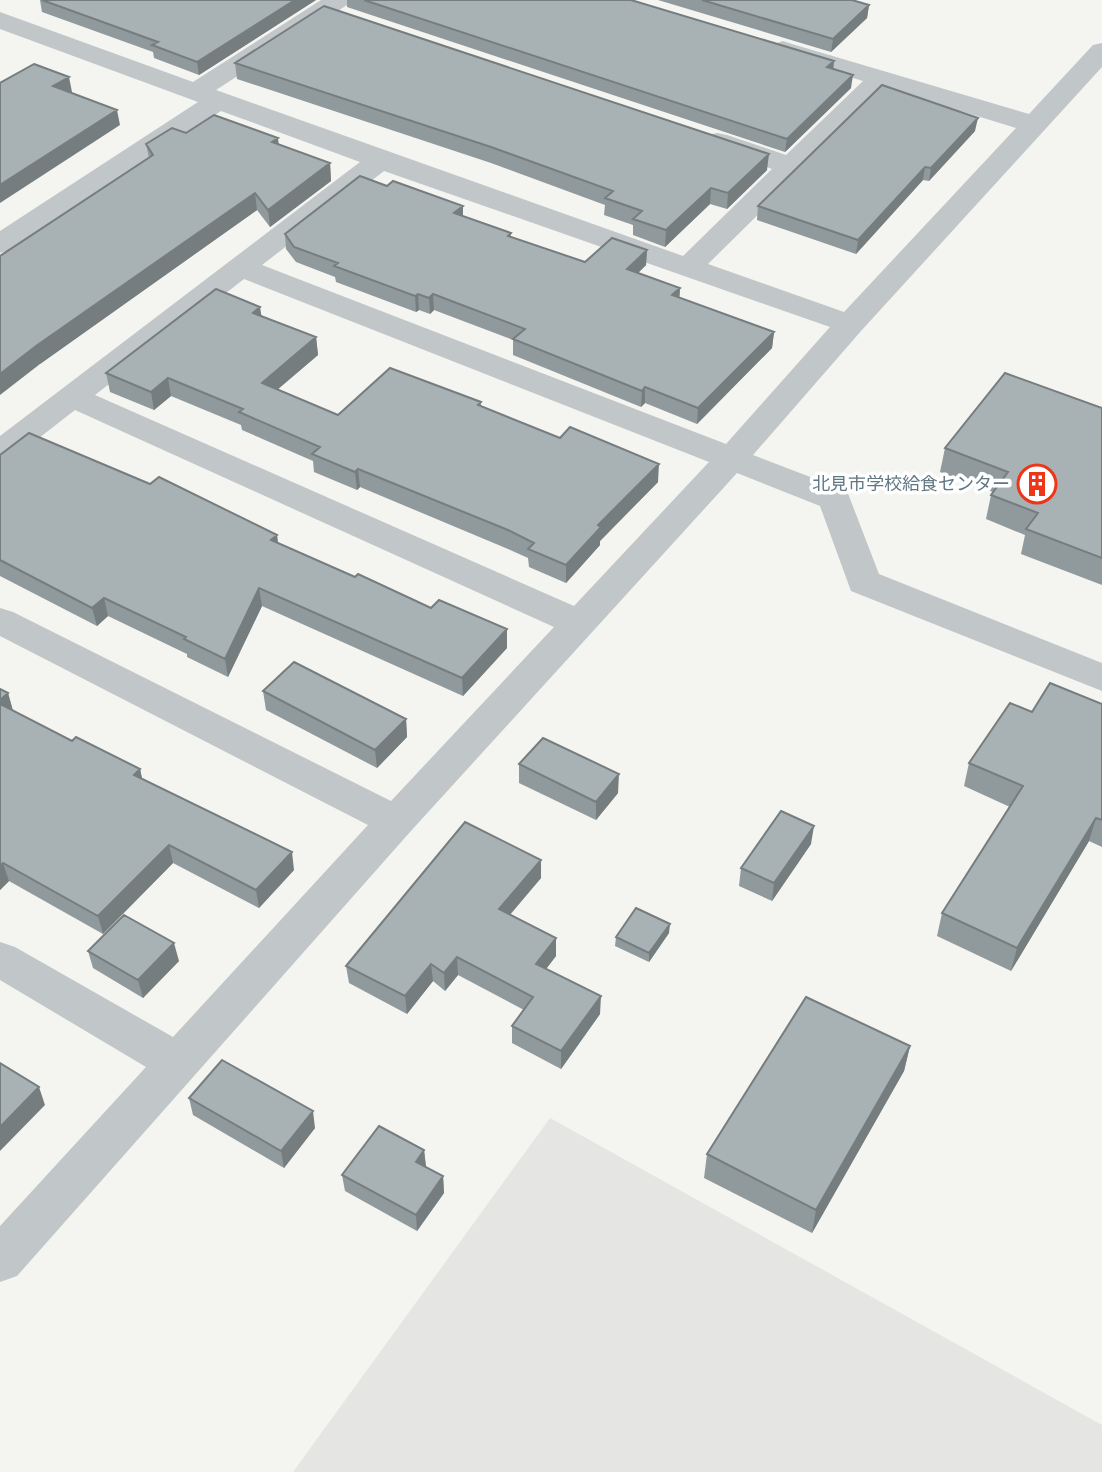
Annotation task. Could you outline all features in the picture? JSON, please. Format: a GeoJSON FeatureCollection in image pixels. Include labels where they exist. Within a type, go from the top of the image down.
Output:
{"type":"FeatureCollection","features":[{"type":"Feature","properties":{"kind":"street"},"geometry":{"type":"LineString","coordinates":[[0,244],[206,96],[337,9]]}},
{"type":"Feature","properties":{"kind":"street"},"geometry":{"type":"LineString","coordinates":[[0,20],[57,53],[206,96],[380,160],[850,324]]}},
{"type":"Feature","properties":{"kind":"street"},"geometry":{"type":"LineString","coordinates":[[765,43],[1033,124]]}},
{"type":"Feature","properties":{"kind":"street"},"geometry":{"type":"LineString","coordinates":[[0,1260],[396,821],[732,458],[850,324],[1102,51]]}},
{"type":"Feature","properties":{"kind":"street"},"geometry":{"type":"LineString","coordinates":[[689,266],[880,79]]}},
{"type":"Feature","properties":{"kind":"street"},"geometry":{"type":"LineString","coordinates":[[687,132],[791,166]]}},
{"type":"Feature","properties":{"kind":"street"},"geometry":{"type":"LineString","coordinates":[[0,452],[380,160]]}},
{"type":"Feature","properties":{"kind":"street"},"geometry":{"type":"LineString","coordinates":[[241,267],[835,499],[864,582],[1102,678]]}},
{"type":"Feature","properties":{"kind":"street"},"geometry":{"type":"LineString","coordinates":[[73,397],[578,623]]}},
{"type":"Feature","properties":{"kind":"street"},"geometry":{"type":"LineString","coordinates":[[0,621],[396,821]]}},
{"type":"Feature","properties":{"kind":"street"},"geometry":{"type":"LineString","coordinates":[[0,959],[177,1062]]}},
{"type":"Feature","properties":{"kind":"shaded area"},"geometry":{"type":"Polygon","coordinates":[[[550,1118],[1102,1425],[1102,1472],[293,1472],[550,1118]]]}},
{"type":"Feature","properties":{"kind":"building"},"geometry":{"type":"Polygon","coordinates":[[[42,0],[295,0],[197,62],[152,45],[158,42],[42,0]]]}},
{"type":"Feature","properties":{"kind":"building"},"geometry":{"type":"Polygon","coordinates":[[[364,0],[631,0],[834,61],[827,67],[853,75],[787,139],[364,0]]]}},
{"type":"Feature","properties":{"kind":"building"},"geometry":{"type":"Polygon","coordinates":[[[702,0],[852,0],[869,5],[833,39],[702,0]]]}},
{"type":"Feature","properties":{"kind":"building"},"geometry":{"type":"Polygon","coordinates":[[[324,6],[769,154],[728,193],[711,188],[666,230],[633,219],[642,211],[605,198],[613,191],[491,147],[235,63],[324,6]]]}},
{"type":"Feature","properties":{"kind":"building"},"geometry":{"type":"Polygon","coordinates":[[[34,64],[69,77],[53,86],[117,110],[0,185],[0,83],[34,64]]]}},
{"type":"Feature","properties":{"kind":"building"},"geometry":{"type":"Polygon","coordinates":[[[882,85],[978,118],[931,168],[925,167],[858,240],[758,206],[882,85]]]}},
{"type":"Feature","properties":{"kind":"building"},"geometry":{"type":"Polygon","coordinates":[[[214,115],[278,138],[272,142],[330,163],[268,210],[255,193],[0,374],[0,256],[153,155],[146,144],[172,128],[186,133],[214,115]]]}},
{"type":"Feature","properties":{"kind":"building"},"geometry":{"type":"Polygon","coordinates":[[[360,176],[387,186],[393,181],[463,206],[454,213],[511,233],[508,236],[585,262],[612,238],[647,250],[627,269],[680,288],[672,295],[774,332],[698,408],[645,387],[642,391],[513,339],[525,329],[433,294],[429,298],[418,294],[415,296],[334,266],[338,263],[294,247],[285,234],[360,176]]]}},
{"type":"Feature","properties":{"kind":"building"},"geometry":{"type":"Polygon","coordinates":[[[216,289],[260,307],[253,313],[316,337],[262,383],[338,415],[390,368],[481,402],[478,405],[560,438],[570,427],[659,464],[598,525],[601,527],[566,565],[528,549],[534,543],[508,530],[358,469],[355,472],[312,454],[320,447],[239,412],[243,409],[168,378],[151,392],[106,373],[216,289]]]}},
{"type":"Feature","properties":{"kind":"building","name":"北見市学校給食センター"},"geometry":{"type":"Polygon","coordinates":[[[1005,373],[1102,408],[1102,558],[1026,529],[1038,513],[991,495],[1008,472],[945,448],[1005,373]]]}},
{"type":"Feature","properties":{"kind":"building"},"geometry":{"type":"Polygon","coordinates":[[[29,433],[150,484],[159,477],[277,535],[271,540],[355,577],[358,574],[431,608],[439,600],[507,629],[462,678],[259,588],[225,659],[104,598],[92,608],[0,560],[0,455],[29,433]]]}},
{"type":"Feature","properties":{"kind":"building"},"geometry":{"type":"Polygon","coordinates":[[[294,662],[406,719],[375,750],[263,691],[294,662]]]}},
{"type":"Feature","properties":{"kind":"building"},"geometry":{"type":"Polygon","coordinates":[[[1050,683],[1102,704],[1102,820],[1096,818],[1017,948],[942,913],[1023,786],[969,763],[1010,703],[1032,712],[1050,683]]]}},
{"type":"Feature","properties":{"kind":"building"},"geometry":{"type":"Polygon","coordinates":[[[0,689],[8,693],[0,700],[0,689]]]}},
{"type":"Feature","properties":{"kind":"building"},"geometry":{"type":"Polygon","coordinates":[[[0,704],[72,741],[76,737],[140,769],[134,775],[292,852],[256,890],[169,845],[98,916],[3,863],[0,866],[0,704]]]}},
{"type":"Feature","properties":{"kind":"building"},"geometry":{"type":"Polygon","coordinates":[[[543,738],[619,774],[596,802],[519,764],[543,738]]]}},
{"type":"Feature","properties":{"kind":"building"},"geometry":{"type":"Polygon","coordinates":[[[781,811],[814,826],[774,883],[741,868],[781,811]]]}},
{"type":"Feature","properties":{"kind":"building"},"geometry":{"type":"Polygon","coordinates":[[[465,822],[541,860],[499,909],[556,938],[536,964],[601,996],[561,1051],[512,1026],[533,997],[457,957],[444,973],[431,964],[405,996],[346,966],[465,822]]]}},
{"type":"Feature","properties":{"kind":"building"},"geometry":{"type":"Polygon","coordinates":[[[636,908],[670,924],[649,953],[616,937],[636,908]]]}},
{"type":"Feature","properties":{"kind":"building"},"geometry":{"type":"Polygon","coordinates":[[[124,915],[174,943],[138,980],[88,951],[124,915]]]}},
{"type":"Feature","properties":{"kind":"building"},"geometry":{"type":"Polygon","coordinates":[[[806,997],[910,1046],[816,1210],[707,1154],[806,997]]]}},
{"type":"Feature","properties":{"kind":"building"},"geometry":{"type":"Polygon","coordinates":[[[222,1060],[313,1111],[281,1151],[189,1098],[222,1060]]]}},
{"type":"Feature","properties":{"kind":"building"},"geometry":{"type":"Polygon","coordinates":[[[0,1063],[39,1087],[0,1127],[0,1063]]]}},
{"type":"Feature","properties":{"kind":"building"},"geometry":{"type":"Polygon","coordinates":[[[379,1126],[424,1150],[416,1162],[443,1176],[416,1215],[342,1175],[379,1126]]]}},
{"type":"Feature","properties":{"kind":"place","name":"北見市学校給食センター"},"geometry":{"type":"Point","coordinates":[1037,484]}}]}
